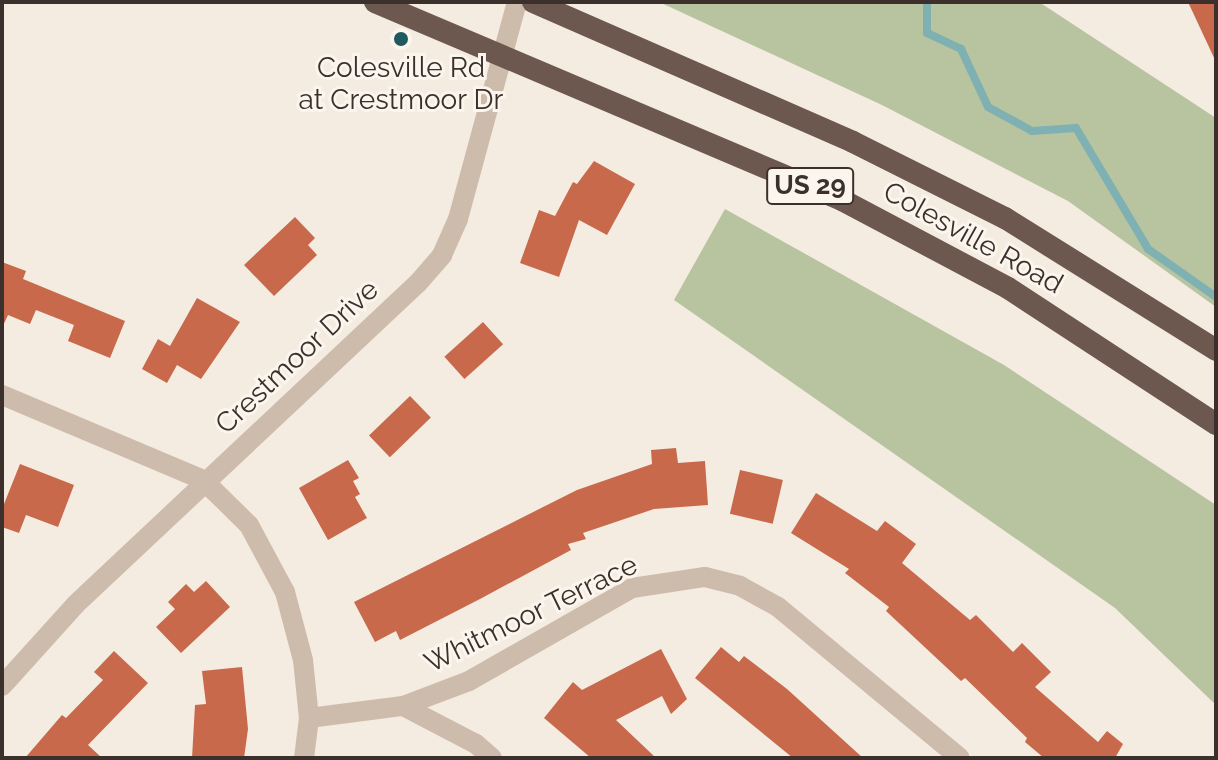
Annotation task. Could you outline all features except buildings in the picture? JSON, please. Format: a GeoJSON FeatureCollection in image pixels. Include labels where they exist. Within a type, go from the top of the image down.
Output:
{"type":"FeatureCollection","features":[{"type":"Feature","properties":{"kind":"highway","name":"Colesville Road"},"geometry":{"type":"LineString","coordinates":[[375,2],[842,200],[1008,288],[1216,424]]}},
{"type":"Feature","properties":{"kind":"highway","name":"Colesville Road"},"geometry":{"type":"LineString","coordinates":[[533,2],[853,142],[1005,218],[1216,350]]}},
{"type":"Feature","properties":{"kind":"street","name":"Crestmoor Drive"},"geometry":{"type":"LineString","coordinates":[[2,686],[76,604],[203,480],[418,283],[442,255],[458,219],[500,53],[517,2]]}},
{"type":"Feature","properties":{"kind":"street"},"geometry":{"type":"LineString","coordinates":[[2,395],[203,480],[249,525],[285,592],[303,660],[309,718],[304,758]]}},
{"type":"Feature","properties":{"kind":"street","name":"Whitmoor Terrace"},"geometry":{"type":"LineString","coordinates":[[309,718],[403,706],[469,681],[632,588],[705,577],[740,586],[778,607],[960,758]]}},
{"type":"Feature","properties":{"kind":"street"},"geometry":{"type":"LineString","coordinates":[[403,706],[476,744],[492,758]]}},
{"type":"Feature","properties":{"kind":"green space"},"geometry":{"type":"Polygon","coordinates":[[[659,2],[1039,2],[1216,118],[1216,307],[1068,201],[882,105],[659,2]]]}},
{"type":"Feature","properties":{"kind":"green space"},"geometry":{"type":"Polygon","coordinates":[[[725,209],[1004,365],[1216,505],[1216,705],[1115,608],[674,300],[725,209]]]}},
{"type":"Feature","properties":{"kind":"waterway"},"geometry":{"type":"LineString","coordinates":[[927,2],[927,33],[961,49],[988,107],[1032,131],[1076,128],[1148,249],[1216,297]]}},
{"type":"Feature","properties":{"kind":"place","name":"Colesville Rd at Crestmoor Dr"},"geometry":{"type":"Point","coordinates":[401,39]}}]}
